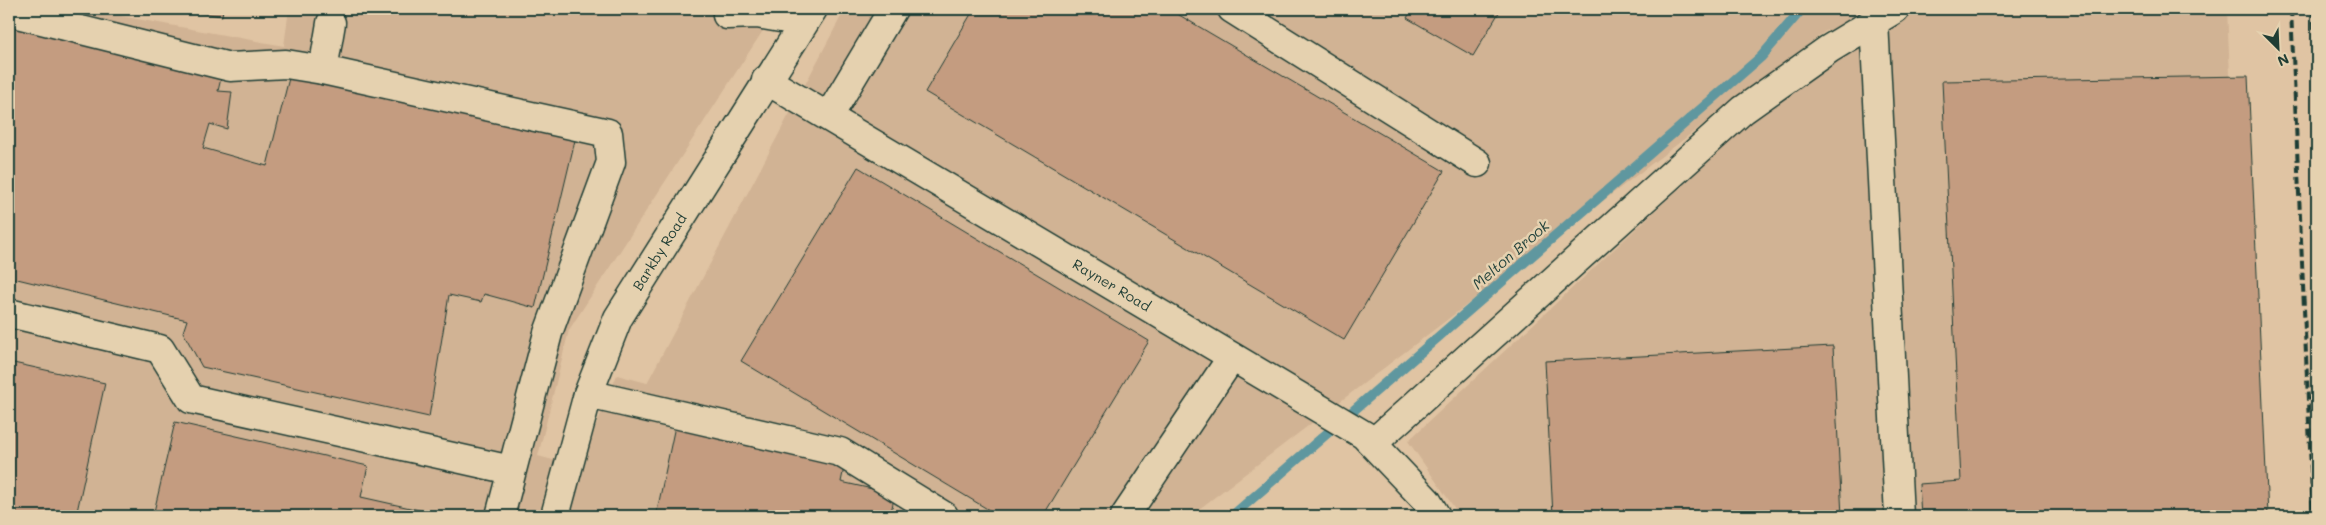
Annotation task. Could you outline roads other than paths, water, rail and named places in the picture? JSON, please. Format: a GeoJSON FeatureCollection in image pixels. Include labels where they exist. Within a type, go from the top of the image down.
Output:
{"type":"FeatureCollection","features":[{"type":"Feature","properties":{"kind":"street"},"geometry":{"type":"LineString","coordinates":[[828,116],[894,9]]}},
{"type":"Feature","properties":{"kind":"street"},"geometry":{"type":"LineString","coordinates":[[1232,9],[1477,164]]}},
{"type":"Feature","properties":{"kind":"street"},"geometry":{"type":"LineString","coordinates":[[9,12],[230,67],[286,64],[323,70],[608,132],[611,162],[548,333],[500,516]]}},
{"type":"Feature","properties":{"kind":"street"},"geometry":{"type":"LineString","coordinates":[[727,15],[809,15]]}},
{"type":"Feature","properties":{"kind":"street","name":"Barkby Road"},"geometry":{"type":"LineString","coordinates":[[555,516],[588,394],[618,318],[766,80],[809,15]]}},
{"type":"Feature","properties":{"kind":"street"},"geometry":{"type":"LineString","coordinates":[[1368,439],[1743,110],[1829,49],[1884,15]]}},
{"type":"Feature","properties":{"kind":"street"},"geometry":{"type":"LineString","coordinates":[[1884,15],[1899,516]]}},
{"type":"Feature","properties":{"kind":"street"},"geometry":{"type":"LineString","coordinates":[[323,70],[331,22]]}},
{"type":"Feature","properties":{"kind":"street","name":"Rayner Road"},"geometry":{"type":"LineString","coordinates":[[766,80],[1368,439],[1427,501],[1436,516]]}},
{"type":"Feature","properties":{"kind":"street"},"geometry":{"type":"LineString","coordinates":[[9,313],[160,349],[191,399],[511,470]]}},
{"type":"Feature","properties":{"kind":"street"},"geometry":{"type":"LineString","coordinates":[[1125,516],[1232,357]]}},
{"type":"Feature","properties":{"kind":"street"},"geometry":{"type":"LineString","coordinates":[[588,394],[840,452],[944,516]]}},
{"type":"Feature","properties":{"kind":"waterway","name":"Melton Brook"},"geometry":{"type":"LineString","coordinates":[[1232,516],[1761,57],[1802,9]]}},
{"type":"Feature","properties":{"kind":"railway"},"geometry":{"type":"LineString","coordinates":[[2291,9],[2313,516]]}},
{"type":"Feature","properties":{"kind":"railway"},"geometry":{"type":"LineString","coordinates":[[2313,9],[2317,95]]}}]}
